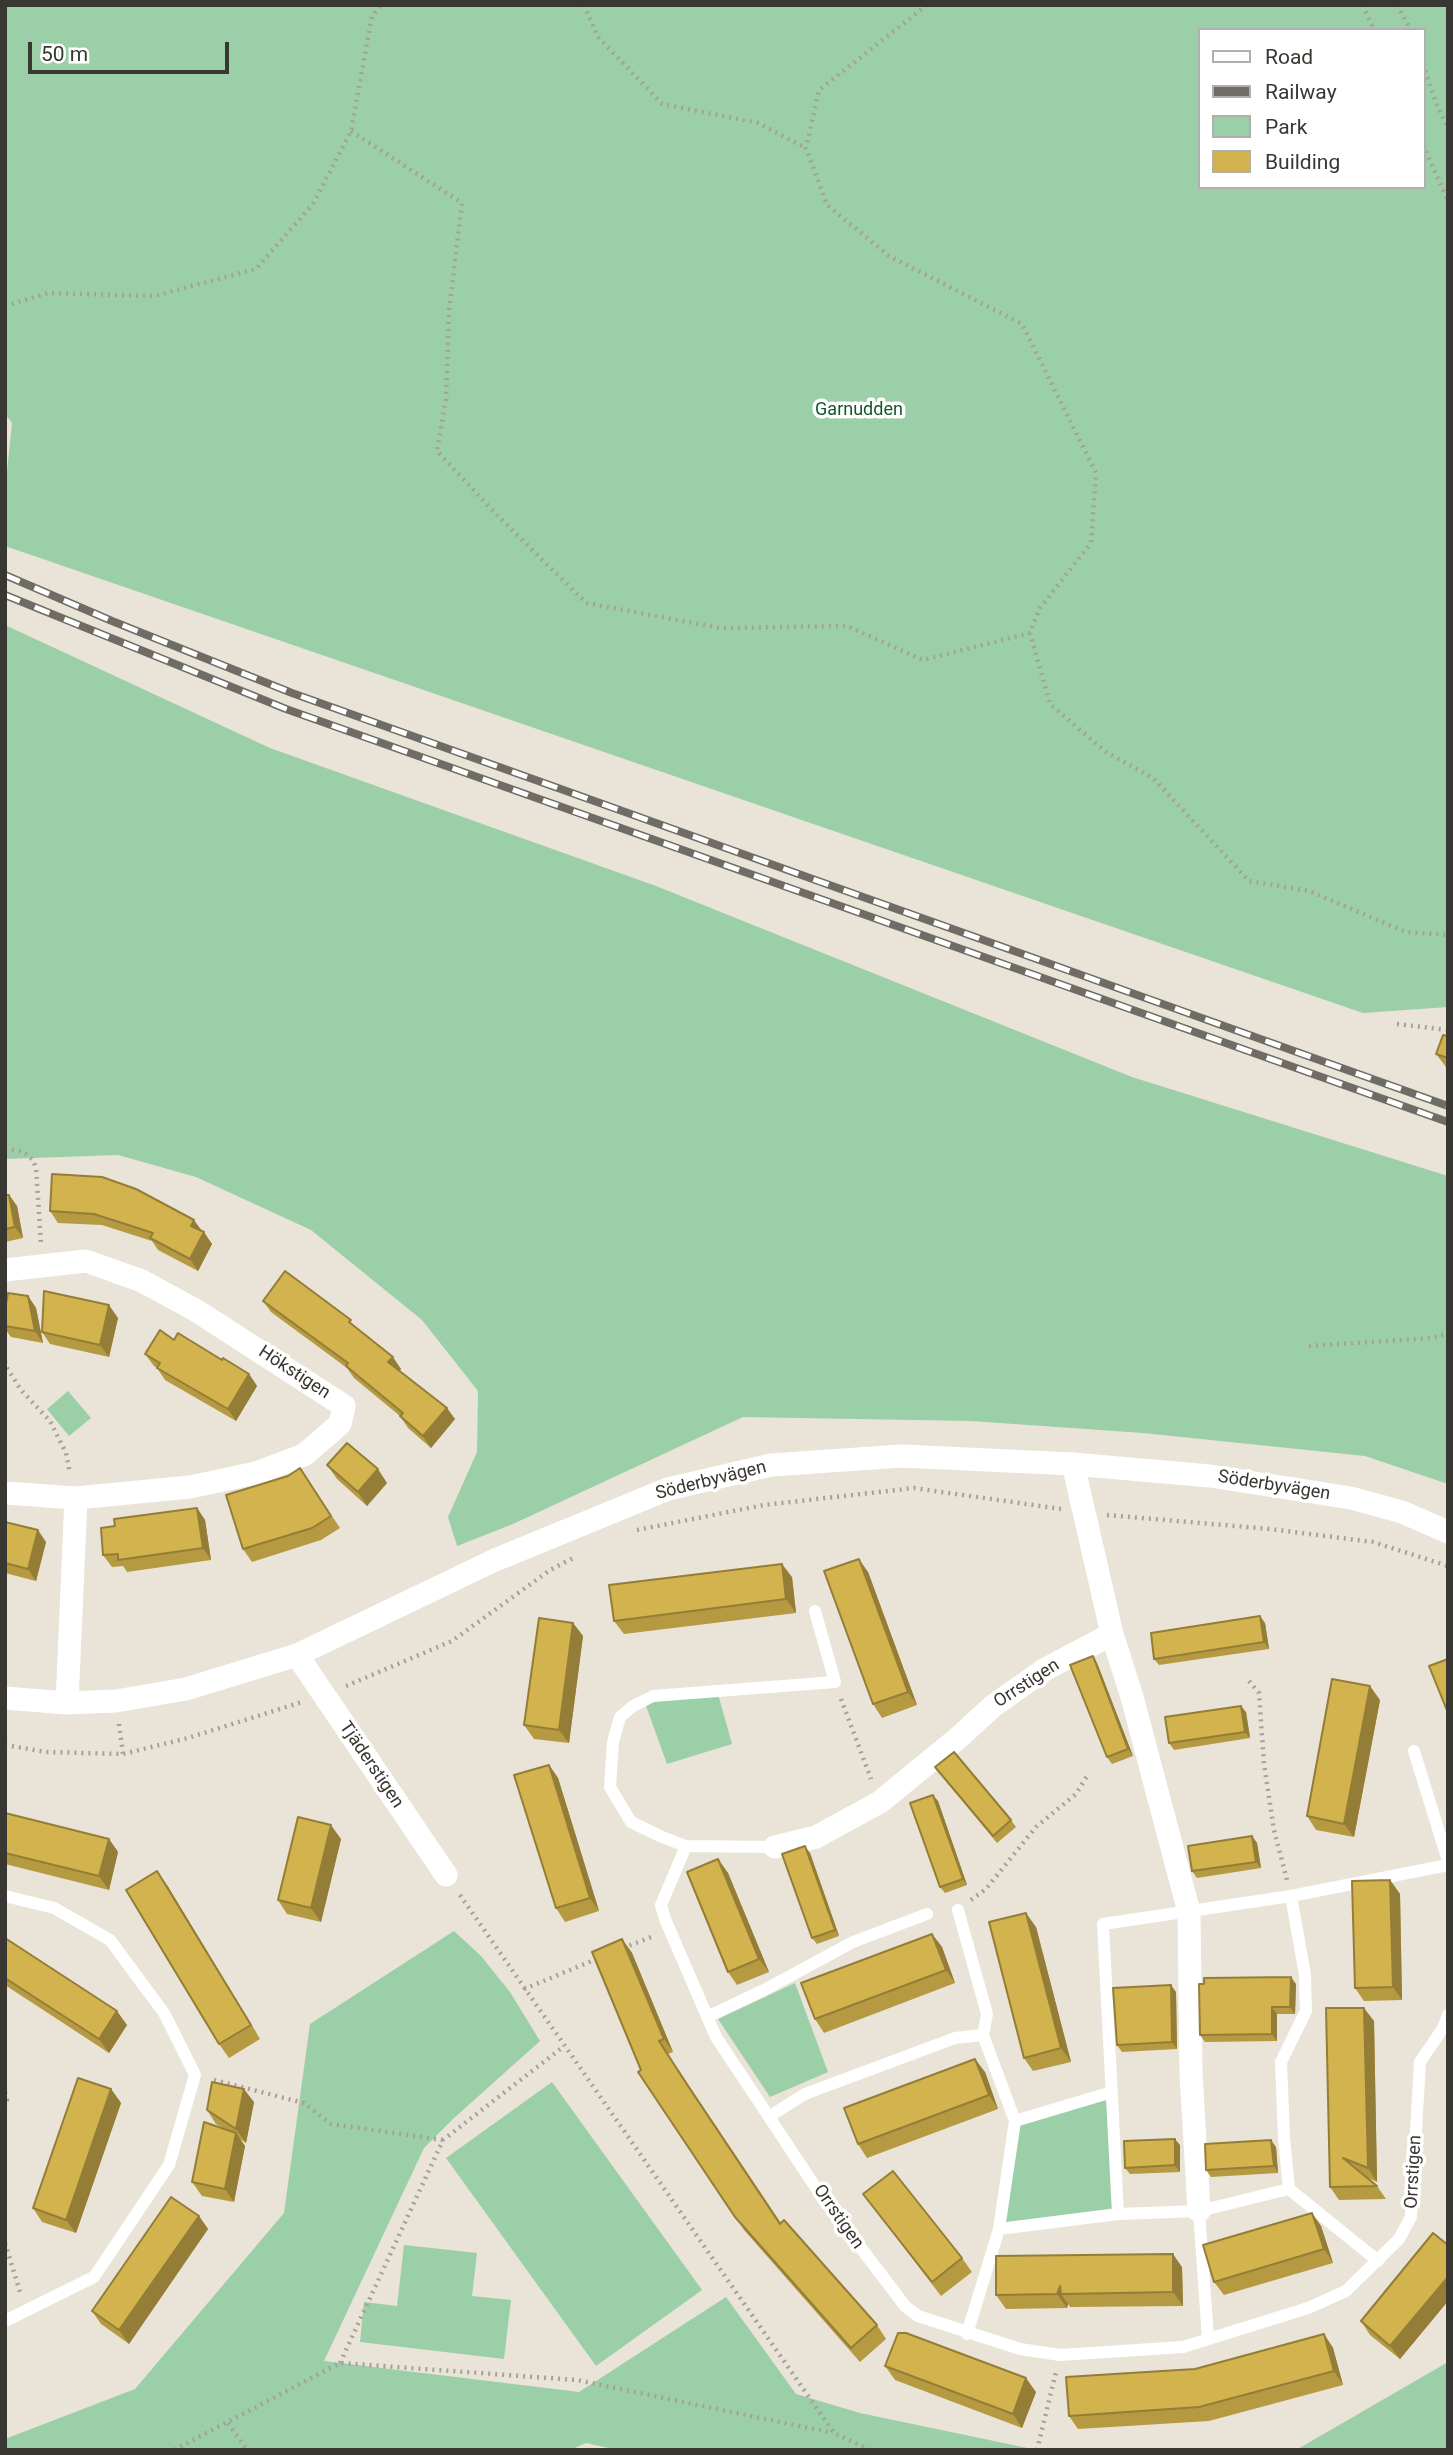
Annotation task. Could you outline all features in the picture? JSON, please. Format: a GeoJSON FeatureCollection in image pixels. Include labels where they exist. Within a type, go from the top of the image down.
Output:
{"type":"FeatureCollection","features":[{"type":"Feature","properties":{"kind":"street","name":"Hökstigen"},"geometry":{"type":"LineString","coordinates":[[5,1270],[86,1261],[142,1281],[197,1311],[344,1406],[340,1424],[304,1455],[256,1473],[190,1487],[76,1498],[5,1493]]}},
{"type":"Feature","properties":{"kind":"street","name":"Söderbyvägen"},"geometry":{"type":"LineString","coordinates":[[5,1698],[68,1703],[116,1701],[186,1689],[297,1655],[495,1560],[668,1489],[771,1465],[902,1456],[1073,1464],[1210,1476],[1351,1498],[1402,1513],[1448,1532]]}},
{"type":"Feature","properties":{"kind":"street"},"geometry":{"type":"LineString","coordinates":[[1073,1464],[1112,1634],[1132,1697],[1189,1912],[1191,2073],[1199,2211]]}},
{"type":"Feature","properties":{"kind":"street"},"geometry":{"type":"LineString","coordinates":[[68,1703],[76,1498]]}},
{"type":"Feature","properties":{"kind":"street","name":"Orrstigen"},"geometry":{"type":"LineString","coordinates":[[775,1847],[816,1837],[880,1802],[993,1706],[1044,1670],[1112,1634]]}},
{"type":"Feature","properties":{"kind":"street","name":"Tjäderstigen"},"geometry":{"type":"LineString","coordinates":[[297,1655],[446,1875]]}},
{"type":"Feature","properties":{"kind":"lane"},"geometry":{"type":"LineString","coordinates":[[815,1611],[835,1682]]}},
{"type":"Feature","properties":{"kind":"lane","name":"Orrstigen"},"geometry":{"type":"LineString","coordinates":[[775,1847],[686,1846],[631,1822],[610,1787],[613,1742],[620,1717],[653,1696],[835,1682]]}},
{"type":"Feature","properties":{"kind":"lane"},"geometry":{"type":"LineString","coordinates":[[1118,2214],[1103,1924],[1291,1896],[1448,1863],[1414,1751]]}},
{"type":"Feature","properties":{"kind":"lane","name":"Orrstigen"},"geometry":{"type":"LineString","coordinates":[[686,1846],[662,1905],[665,1919],[716,2037],[820,2194],[905,2306],[918,2316],[1020,2349],[1060,2354],[1183,2347],[1308,2308],[1346,2291],[1399,2239],[1411,2217],[1420,2062],[1443,2028],[1448,2015]]}},
{"type":"Feature","properties":{"kind":"lane"},"geometry":{"type":"LineString","coordinates":[[5,1896],[54,1908],[110,1940],[164,2013],[195,2075],[169,2165],[94,2277],[5,2320]]}},
{"type":"Feature","properties":{"kind":"lane"},"geometry":{"type":"LineString","coordinates":[[1291,1896],[1306,1975],[1306,2011],[1281,2062],[1289,2189],[1378,2261]]}},
{"type":"Feature","properties":{"kind":"lane"},"geometry":{"type":"LineString","coordinates":[[958,1910],[987,2014],[983,2035],[1015,2121],[999,2230],[967,2334]]}},
{"type":"Feature","properties":{"kind":"lane"},"geometry":{"type":"LineString","coordinates":[[707,2017],[853,1942],[927,1914]]}},
{"type":"Feature","properties":{"kind":"lane"},"geometry":{"type":"LineString","coordinates":[[770,2116],[806,2094],[955,2038],[983,2035]]}},
{"type":"Feature","properties":{"kind":"lane"},"geometry":{"type":"LineString","coordinates":[[1015,2121],[1112,2092]]}},
{"type":"Feature","properties":{"kind":"lane"},"geometry":{"type":"LineString","coordinates":[[999,2230],[1118,2214],[1199,2211],[1289,2189]]}},
{"type":"Feature","properties":{"kind":"lane"},"geometry":{"type":"LineString","coordinates":[[1199,2211],[1208,2339]]}},
{"type":"Feature","properties":{"kind":"path"},"geometry":{"type":"LineString","coordinates":[[5,306],[48,293],[154,296],[256,270],[313,204],[351,131],[372,16],[381,5]]}},
{"type":"Feature","properties":{"kind":"path"},"geometry":{"type":"LineString","coordinates":[[584,5],[598,37],[662,104],[758,123],[806,148]]}},
{"type":"Feature","properties":{"kind":"path"},"geometry":{"type":"LineString","coordinates":[[927,5],[819,90],[806,148],[827,205],[889,256],[1022,324],[1096,473],[1091,543],[1040,608],[1030,633],[1051,704],[1106,752],[1153,778],[1249,881],[1309,891],[1406,932],[1448,934]]}},
{"type":"Feature","properties":{"kind":"path"},"geometry":{"type":"LineString","coordinates":[[1363,5],[1373,28]]}},
{"type":"Feature","properties":{"kind":"path"},"geometry":{"type":"LineString","coordinates":[[1398,5],[1410,28]]}},
{"type":"Feature","properties":{"kind":"path"},"geometry":{"type":"LineString","coordinates":[[1425,70],[1448,128]]}},
{"type":"Feature","properties":{"kind":"path"},"geometry":{"type":"LineString","coordinates":[[351,131],[462,203],[449,311],[446,399],[437,451],[586,603],[720,628],[847,626],[923,660],[1030,633]]}},
{"type":"Feature","properties":{"kind":"path"},"geometry":{"type":"LineString","coordinates":[[1425,150],[1447,199]]}},
{"type":"Feature","properties":{"kind":"path"},"geometry":{"type":"LineString","coordinates":[[1397,1024],[1448,1030]]}},
{"type":"Feature","properties":{"kind":"path"},"geometry":{"type":"LineString","coordinates":[[5,1148],[27,1154],[36,1168],[43,1266]]}},
{"type":"Feature","properties":{"kind":"path"},"geometry":{"type":"LineString","coordinates":[[1309,1346],[1433,1338],[1448,1333]]}},
{"type":"Feature","properties":{"kind":"path"},"geometry":{"type":"LineString","coordinates":[[5,1361],[21,1390],[50,1421],[66,1453],[76,1498]]}},
{"type":"Feature","properties":{"kind":"path"},"geometry":{"type":"LineString","coordinates":[[630,1532],[764,1505],[914,1488],[1086,1513],[1270,1529],[1373,1542],[1448,1566]]}},
{"type":"Feature","properties":{"kind":"path"},"geometry":{"type":"LineString","coordinates":[[5,1745],[46,1752],[123,1754],[188,1738],[323,1696],[452,1641],[550,1570],[583,1552]]}},
{"type":"Feature","properties":{"kind":"path"},"geometry":{"type":"LineString","coordinates":[[1249,1681],[1259,1693],[1264,1763],[1274,1830],[1291,1896]]}},
{"type":"Feature","properties":{"kind":"path"},"geometry":{"type":"LineString","coordinates":[[835,1682],[880,1802]]}},
{"type":"Feature","properties":{"kind":"path"},"geometry":{"type":"LineString","coordinates":[[958,1910],[986,1888],[1036,1827],[1076,1794],[1087,1776]]}},
{"type":"Feature","properties":{"kind":"path"},"geometry":{"type":"LineString","coordinates":[[446,1875],[563,2047],[834,2433]]}},
{"type":"Feature","properties":{"kind":"path"},"geometry":{"type":"LineString","coordinates":[[620,1950],[656,1935],[675,1940]]}},
{"type":"Feature","properties":{"kind":"path"},"geometry":{"type":"LineString","coordinates":[[524,1989],[608,1954]]}},
{"type":"Feature","properties":{"kind":"path"},"geometry":{"type":"LineString","coordinates":[[340,2363],[443,2140],[563,2047]]}},
{"type":"Feature","properties":{"kind":"path"},"geometry":{"type":"LineString","coordinates":[[195,2075],[304,2103],[331,2124],[443,2140]]}},
{"type":"Feature","properties":{"kind":"path"},"geometry":{"type":"LineString","coordinates":[[5,2092],[5,2106]]}},
{"type":"Feature","properties":{"kind":"path"},"geometry":{"type":"LineString","coordinates":[[5,2243],[25,2310]]}},
{"type":"Feature","properties":{"kind":"path"},"geometry":{"type":"LineString","coordinates":[[1037,2450],[1060,2354]]}},
{"type":"Feature","properties":{"kind":"path"},"geometry":{"type":"LineString","coordinates":[[174,2450],[340,2363],[577,2380],[834,2433],[870,2450]]}},
{"type":"Feature","properties":{"kind":"path"},"geometry":{"type":"LineString","coordinates":[[228,2423],[247,2450]]}},
{"type":"Feature","properties":{"kind":"green space","name":"Garnudden"},"geometry":{"type":"Polygon","coordinates":[[[5,5],[1448,5],[1448,1007],[1363,1013],[5,546],[5,491],[12,423],[5,414],[5,5]]]}},
{"type":"Feature","properties":{"kind":"green space"},"geometry":{"type":"Polygon","coordinates":[[[5,625],[270,748],[656,886],[1132,1077],[1448,1176],[1448,1484],[1365,1456],[1143,1433],[971,1421],[743,1417],[513,1524],[457,1546],[448,1517],[477,1452],[478,1391],[422,1320],[311,1230],[196,1177],[118,1155],[5,1159],[5,625]]]}},
{"type":"Feature","properties":{"kind":"green space"},"geometry":{"type":"Polygon","coordinates":[[[68,1391],[91,1418],[69,1436],[47,1409],[68,1391]]]}},
{"type":"Feature","properties":{"kind":"green space"},"geometry":{"type":"Polygon","coordinates":[[[718,1694],[732,1744],[667,1764],[645,1703],[718,1694]]]}},
{"type":"Feature","properties":{"kind":"green space"},"geometry":{"type":"Polygon","coordinates":[[[454,1931],[481,1956],[510,1992],[540,2041],[424,2148],[324,2361],[579,2392],[726,2297],[796,2394],[860,2413],[1037,2450],[618,2450],[586,2443],[570,2450],[5,2450],[5,2439],[135,2389],[284,2213],[310,2024],[454,1931]]]}},
{"type":"Feature","properties":{"kind":"green space"},"geometry":{"type":"Polygon","coordinates":[[[795,1983],[828,2072],[770,2097],[718,2019],[795,1983]]]}},
{"type":"Feature","properties":{"kind":"green space"},"geometry":{"type":"Polygon","coordinates":[[[552,2082],[702,2290],[596,2366],[446,2158],[552,2082]]]}},
{"type":"Feature","properties":{"kind":"green space"},"geometry":{"type":"Polygon","coordinates":[[[1112,2092],[1118,2214],[999,2229],[1015,2121],[1112,2092]]]}},
{"type":"Feature","properties":{"kind":"green space"},"geometry":{"type":"Polygon","coordinates":[[[404,2245],[477,2253],[472,2296],[511,2300],[504,2359],[360,2342],[364,2302],[397,2306],[404,2245]]]}},
{"type":"Feature","properties":{"kind":"green space"},"geometry":{"type":"Polygon","coordinates":[[[1448,2362],[1448,2450],[1296,2450],[1448,2362]]]}},
{"type":"Feature","properties":{"kind":"building"},"geometry":{"type":"Polygon","coordinates":[[[1443,1035],[1448,1036],[1448,1058],[1436,1054],[1443,1035]]]}},
{"type":"Feature","properties":{"kind":"building"},"geometry":{"type":"Polygon","coordinates":[[[52,1174],[102,1177],[136,1189],[194,1220],[191,1226],[204,1232],[190,1259],[150,1238],[153,1233],[94,1214],[50,1211],[52,1174]]]}},
{"type":"Feature","properties":{"kind":"building"},"geometry":{"type":"Polygon","coordinates":[[[5,1195],[9,1195],[15,1227],[5,1229],[5,1195]]]}},
{"type":"Feature","properties":{"kind":"building"},"geometry":{"type":"Polygon","coordinates":[[[285,1271],[351,1320],[349,1322],[393,1357],[388,1362],[447,1408],[423,1436],[400,1416],[403,1413],[346,1366],[348,1363],[263,1301],[285,1271]]]}},
{"type":"Feature","properties":{"kind":"building"},"geometry":{"type":"Polygon","coordinates":[[[44,1291],[109,1305],[100,1345],[42,1332],[44,1291]]]}},
{"type":"Feature","properties":{"kind":"building"},"geometry":{"type":"Polygon","coordinates":[[[8,1293],[28,1296],[35,1331],[5,1326],[8,1293]]]}},
{"type":"Feature","properties":{"kind":"building"},"geometry":{"type":"Polygon","coordinates":[[[160,1330],[174,1340],[178,1333],[249,1374],[228,1409],[157,1368],[160,1363],[145,1354],[160,1330]]]}},
{"type":"Feature","properties":{"kind":"building"},"geometry":{"type":"Polygon","coordinates":[[[347,1443],[378,1469],[358,1492],[327,1465],[347,1443]]]}},
{"type":"Feature","properties":{"kind":"building"},"geometry":{"type":"Polygon","coordinates":[[[300,1468],[331,1516],[312,1528],[243,1549],[226,1495],[288,1476],[300,1468]]]}},
{"type":"Feature","properties":{"kind":"building"},"geometry":{"type":"Polygon","coordinates":[[[197,1508],[203,1548],[118,1560],[118,1554],[103,1555],[101,1528],[115,1526],[114,1519],[197,1508]]]}},
{"type":"Feature","properties":{"kind":"building"},"geometry":{"type":"Polygon","coordinates":[[[5,1522],[38,1530],[28,1569],[5,1563],[5,1522]]]}},
{"type":"Feature","properties":{"kind":"building"},"geometry":{"type":"Polygon","coordinates":[[[859,1559],[908,1692],[873,1704],[824,1571],[859,1559]]]}},
{"type":"Feature","properties":{"kind":"building"},"geometry":{"type":"Polygon","coordinates":[[[782,1564],[786,1599],[614,1621],[609,1585],[782,1564]]]}},
{"type":"Feature","properties":{"kind":"building"},"geometry":{"type":"Polygon","coordinates":[[[1260,1616],[1264,1642],[1154,1659],[1151,1633],[1260,1616]]]}},
{"type":"Feature","properties":{"kind":"building"},"geometry":{"type":"Polygon","coordinates":[[[539,1618],[573,1623],[559,1730],[524,1725],[539,1618]]]}},
{"type":"Feature","properties":{"kind":"building"},"geometry":{"type":"Polygon","coordinates":[[[1093,1656],[1128,1749],[1107,1757],[1070,1665],[1093,1656]]]}},
{"type":"Feature","properties":{"kind":"building"},"geometry":{"type":"Polygon","coordinates":[[[1448,1659],[1448,1713],[1429,1666],[1448,1659]]]}},
{"type":"Feature","properties":{"kind":"building"},"geometry":{"type":"Polygon","coordinates":[[[1332,1679],[1370,1686],[1344,1824],[1307,1816],[1332,1679]]]}},
{"type":"Feature","properties":{"kind":"building"},"geometry":{"type":"Polygon","coordinates":[[[1241,1706],[1245,1732],[1169,1743],[1165,1717],[1241,1706]]]}},
{"type":"Feature","properties":{"kind":"building"},"geometry":{"type":"Polygon","coordinates":[[[954,1752],[1011,1820],[993,1836],[935,1767],[954,1752]]]}},
{"type":"Feature","properties":{"kind":"building"},"geometry":{"type":"Polygon","coordinates":[[[549,1765],[590,1898],[556,1908],[514,1775],[549,1765]]]}},
{"type":"Feature","properties":{"kind":"building"},"geometry":{"type":"Polygon","coordinates":[[[933,1795],[963,1879],[940,1887],[910,1803],[933,1795]]]}},
{"type":"Feature","properties":{"kind":"building"},"geometry":{"type":"Polygon","coordinates":[[[5,1813],[109,1839],[99,1876],[5,1853],[5,1813]]]}},
{"type":"Feature","properties":{"kind":"building"},"geometry":{"type":"Polygon","coordinates":[[[298,1817],[331,1825],[311,1908],[278,1900],[298,1817]]]}},
{"type":"Feature","properties":{"kind":"building"},"geometry":{"type":"Polygon","coordinates":[[[1252,1836],[1256,1862],[1192,1871],[1188,1846],[1252,1836]]]}},
{"type":"Feature","properties":{"kind":"building"},"geometry":{"type":"Polygon","coordinates":[[[805,1846],[835,1930],[812,1938],[782,1854],[805,1846]]]}},
{"type":"Feature","properties":{"kind":"building"},"geometry":{"type":"Polygon","coordinates":[[[718,1859],[759,1959],[728,1972],[687,1872],[718,1859]]]}},
{"type":"Feature","properties":{"kind":"building"},"geometry":{"type":"Polygon","coordinates":[[[157,1871],[251,2025],[219,2044],[126,1890],[157,1871]]]}},
{"type":"Feature","properties":{"kind":"building"},"geometry":{"type":"Polygon","coordinates":[[[1390,1880],[1393,1987],[1355,1988],[1352,1881],[1390,1880]]]}},
{"type":"Feature","properties":{"kind":"building"},"geometry":{"type":"Polygon","coordinates":[[[1026,1913],[1061,2048],[1024,2058],[989,1922],[1026,1913]]]}},
{"type":"Feature","properties":{"kind":"building"},"geometry":{"type":"Polygon","coordinates":[[[932,1934],[946,1970],[815,2019],[801,1983],[932,1934]]]}},
{"type":"Feature","properties":{"kind":"building"},"geometry":{"type":"Polygon","coordinates":[[[5,1938],[117,2011],[99,2039],[5,1978],[5,1938]]]}},
{"type":"Feature","properties":{"kind":"building"},"geometry":{"type":"Polygon","coordinates":[[[622,1939],[664,2039],[659,2041],[686,2083],[780,2224],[784,2220],[877,2325],[851,2348],[735,2217],[638,2072],[641,2070],[592,1952],[622,1939]]]}},
{"type":"Feature","properties":{"kind":"building"},"geometry":{"type":"Polygon","coordinates":[[[1291,1977],[1290,2007],[1272,2007],[1272,2034],[1200,2035],[1199,1984],[1204,1984],[1204,1978],[1291,1977]]]}},
{"type":"Feature","properties":{"kind":"building"},"geometry":{"type":"Polygon","coordinates":[[[1171,1985],[1172,2042],[1117,2045],[1113,1988],[1171,1985]]]}},
{"type":"Feature","properties":{"kind":"building"},"geometry":{"type":"Polygon","coordinates":[[[1326,2008],[1364,2008],[1368,2168],[1343,2158],[1377,2186],[1330,2187],[1326,2008]]]}},
{"type":"Feature","properties":{"kind":"building"},"geometry":{"type":"Polygon","coordinates":[[[975,2059],[989,2095],[858,2144],[844,2108],[975,2059]]]}},
{"type":"Feature","properties":{"kind":"building"},"geometry":{"type":"Polygon","coordinates":[[[78,2078],[111,2089],[66,2220],[33,2208],[78,2078]]]}},
{"type":"Feature","properties":{"kind":"building"},"geometry":{"type":"Polygon","coordinates":[[[212,2082],[244,2089],[236,2129],[207,2110],[212,2082]]]}},
{"type":"Feature","properties":{"kind":"building"},"geometry":{"type":"Polygon","coordinates":[[[204,2122],[236,2133],[225,2189],[192,2182],[204,2122]]]}},
{"type":"Feature","properties":{"kind":"building"},"geometry":{"type":"Polygon","coordinates":[[[1175,2139],[1175,2165],[1125,2168],[1124,2141],[1175,2139]]]}},
{"type":"Feature","properties":{"kind":"building"},"geometry":{"type":"Polygon","coordinates":[[[1271,2140],[1274,2166],[1206,2170],[1205,2144],[1271,2140]]]}},
{"type":"Feature","properties":{"kind":"building"},"geometry":{"type":"Polygon","coordinates":[[[893,2171],[962,2258],[932,2282],[863,2194],[893,2171]]]}},
{"type":"Feature","properties":{"kind":"building"},"geometry":{"type":"Polygon","coordinates":[[[171,2197],[199,2216],[119,2330],[92,2311],[171,2197]]]}},
{"type":"Feature","properties":{"kind":"building"},"geometry":{"type":"Polygon","coordinates":[[[1312,2213],[1324,2249],[1214,2282],[1203,2245],[1312,2213]]]}},
{"type":"Feature","properties":{"kind":"building"},"geometry":{"type":"Polygon","coordinates":[[[1433,2233],[1448,2245],[1448,2277],[1390,2346],[1361,2321],[1433,2233]]]}},
{"type":"Feature","properties":{"kind":"building"},"geometry":{"type":"Polygon","coordinates":[[[1173,2254],[1173,2292],[1061,2294],[1060,2286],[1057,2294],[996,2295],[996,2256],[1173,2254]]]}},
{"type":"Feature","properties":{"kind":"building"},"geometry":{"type":"Polygon","coordinates":[[[898,2333],[906,2333],[1026,2378],[1013,2414],[885,2366],[898,2333]]]}},
{"type":"Feature","properties":{"kind":"building"},"geometry":{"type":"Polygon","coordinates":[[[1324,2334],[1334,2371],[1199,2407],[1069,2416],[1066,2377],[1195,2369],[1324,2334]]]}},
{"type":"Feature","properties":{"kind":"railway"},"geometry":{"type":"LineString","coordinates":[[5,575],[292,693],[1448,1106]]}},
{"type":"Feature","properties":{"kind":"railway"},"geometry":{"type":"LineString","coordinates":[[5,595],[286,709],[1448,1122]]}}]}
